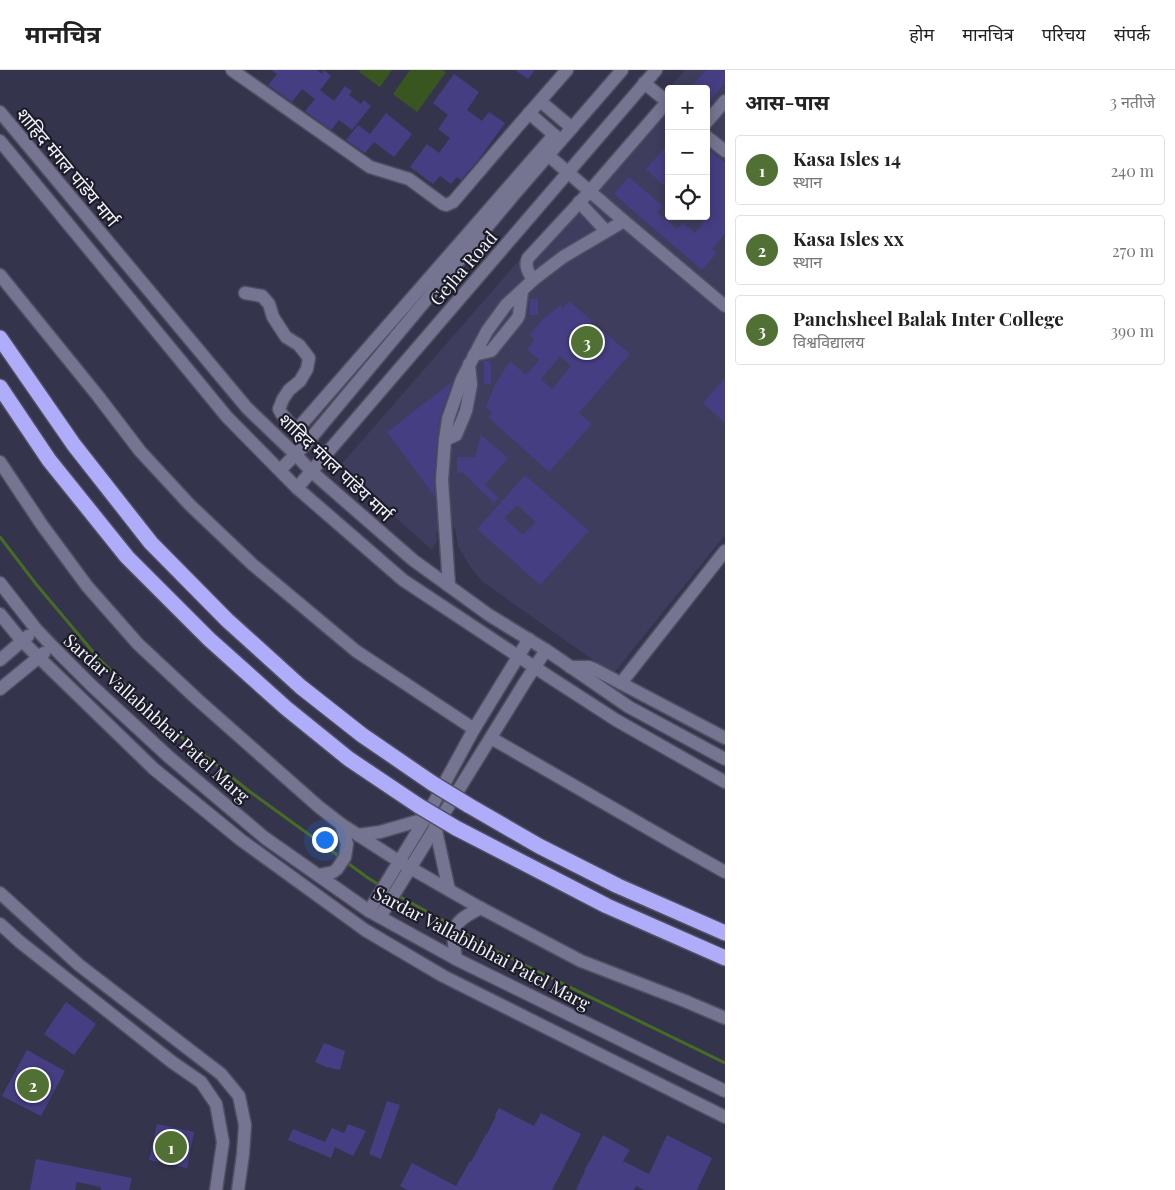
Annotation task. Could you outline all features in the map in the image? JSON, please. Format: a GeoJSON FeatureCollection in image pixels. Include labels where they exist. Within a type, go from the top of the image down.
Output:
{"type":"FeatureCollection","features":[{"type":"Feature","properties":{"kind":"highway"},"geometry":{"type":"LineString","coordinates":[[0,338],[74,445],[151,543],[227,620],[301,687],[362,735],[468,805],[565,860],[618,886],[725,933]]}},
{"type":"Feature","properties":{"kind":"highway"},"geometry":{"type":"LineString","coordinates":[[0,387],[49,460],[126,557],[209,639],[286,708],[349,759],[426,817],[456,828],[607,906],[725,958]]}},
{"type":"Feature","properties":{"kind":"street"},"geometry":{"type":"LineString","coordinates":[[232,70],[370,167],[409,179],[446,205],[453,202],[567,70]]}},
{"type":"Feature","properties":{"kind":"street"},"geometry":{"type":"LineString","coordinates":[[540,100],[567,123],[612,70]]}},
{"type":"Feature","properties":{"kind":"street","name":"Gejha Road"},"geometry":{"type":"LineString","coordinates":[[280,470],[306,444],[430,286],[549,156],[555,136],[622,70]]}},
{"type":"Feature","properties":{"kind":"street","name":"Gejha Road"},"geometry":{"type":"LineString","coordinates":[[297,488],[656,70]]}},
{"type":"Feature","properties":{"kind":"street"},"geometry":{"type":"LineString","coordinates":[[644,84],[665,100]]}},
{"type":"Feature","properties":{"kind":"street"},"geometry":{"type":"LineString","coordinates":[[710,119],[725,102]]}},
{"type":"Feature","properties":{"kind":"street"},"geometry":{"type":"LineString","coordinates":[[533,280],[526,266],[528,258],[665,105]]}},
{"type":"Feature","properties":{"kind":"street","name":"शाहिद मंगल पांडेय मार्ग"},"geometry":{"type":"LineString","coordinates":[[0,112],[247,408],[312,472],[413,560],[489,615],[546,650],[629,707],[725,759]]}},
{"type":"Feature","properties":{"kind":"street"},"geometry":{"type":"LineString","coordinates":[[298,433],[300,426],[430,286],[555,136],[529,113]]}},
{"type":"Feature","properties":{"kind":"street"},"geometry":{"type":"LineString","coordinates":[[710,139],[725,151]]}},
{"type":"Feature","properties":{"kind":"street"},"geometry":{"type":"LineString","coordinates":[[0,141],[227,417],[297,488],[403,580],[616,720],[725,782]]}},
{"type":"Feature","properties":{"kind":"street"},"geometry":{"type":"LineString","coordinates":[[549,156],[725,306]]}},
{"type":"Feature","properties":{"kind":"street"},"geometry":{"type":"LineString","coordinates":[[579,202],[606,231]]}},
{"type":"Feature","properties":{"kind":"street"},"geometry":{"type":"LineString","coordinates":[[449,586],[442,486],[445,440],[448,419],[471,360],[487,331],[503,308],[533,280],[570,252],[624,221]]}},
{"type":"Feature","properties":{"kind":"street"},"geometry":{"type":"LineString","coordinates":[[0,274],[140,451],[190,505],[252,564],[356,651],[474,729]]}},
{"type":"Feature","properties":{"kind":"street"},"geometry":{"type":"LineString","coordinates":[[471,360],[494,350],[517,319],[522,291]]}},
{"type":"Feature","properties":{"kind":"street"},"geometry":{"type":"LineString","coordinates":[[245,293],[264,298],[286,337],[299,345],[309,358],[307,369],[300,381],[289,390],[283,398],[279,409],[306,444]]}},
{"type":"Feature","properties":{"kind":"street"},"geometry":{"type":"LineString","coordinates":[[0,462],[42,525],[87,586],[138,644],[259,755],[341,824],[405,865],[581,961],[725,1018]]}},
{"type":"Feature","properties":{"kind":"street"},"geometry":{"type":"LineString","coordinates":[[621,683],[724,556]]}},
{"type":"Feature","properties":{"kind":"street","name":"Sardar Vallabhbhai Patel Marg"},"geometry":{"type":"LineString","coordinates":[[0,583],[36,629],[52,646],[169,757],[265,838],[319,876],[374,914],[456,958],[725,1091]]}},
{"type":"Feature","properties":{"kind":"street","name":"Sardar Vallabhbhai Patel Marg"},"geometry":{"type":"LineString","coordinates":[[0,614],[38,658],[154,769],[241,840],[365,930],[444,976],[725,1117]]}},
{"type":"Feature","properties":{"kind":"street"},"geometry":{"type":"LineString","coordinates":[[0,660],[36,629]]}},
{"type":"Feature","properties":{"kind":"street"},"geometry":{"type":"LineString","coordinates":[[374,914],[405,865],[426,817],[474,729],[529,639]]}},
{"type":"Feature","properties":{"kind":"street"},"geometry":{"type":"LineString","coordinates":[[0,689],[52,646]]}},
{"type":"Feature","properties":{"kind":"street"},"geometry":{"type":"LineString","coordinates":[[358,835],[380,832],[426,817],[491,738],[546,650]]}},
{"type":"Feature","properties":{"kind":"street"},"geometry":{"type":"LineString","coordinates":[[570,667],[589,667],[725,738]]}},
{"type":"Feature","properties":{"kind":"street"},"geometry":{"type":"LineString","coordinates":[[491,738],[725,872]]}},
{"type":"Feature","properties":{"kind":"street"},"geometry":{"type":"LineString","coordinates":[[426,817],[449,890]]}},
{"type":"Feature","properties":{"kind":"street"},"geometry":{"type":"LineString","coordinates":[[319,876],[337,869],[345,857],[347,844],[341,824]]}},
{"type":"Feature","properties":{"kind":"street"},"geometry":{"type":"LineString","coordinates":[[0,894],[79,965],[221,1074],[239,1096],[245,1125],[238,1190]]}},
{"type":"Feature","properties":{"kind":"street"},"geometry":{"type":"LineString","coordinates":[[456,958],[453,939],[456,924],[481,908]]}},
{"type":"Feature","properties":{"kind":"street"},"geometry":{"type":"LineString","coordinates":[[24,916],[3,927],[172,1062],[202,1082],[216,1104],[223,1142],[216,1190]]}},
{"type":"Feature","properties":{"kind":"shaded area"},"geometry":{"type":"Polygon","coordinates":[[[685,70],[725,70],[725,535],[613,674],[483,582],[471,568],[458,546],[455,528],[436,532],[437,541],[432,550],[339,467],[665,93],[665,220],[710,220],[710,85],[672,85],[685,70]]]}},
{"type":"Feature","properties":{"kind":"green space"},"geometry":{"type":"Polygon","coordinates":[[[360,70],[392,70],[380,87],[359,72],[360,70]]]}},
{"type":"Feature","properties":{"kind":"green space"},"geometry":{"type":"Polygon","coordinates":[[[410,70],[443,70],[446,72],[417,112],[393,94],[410,70]]]}},
{"type":"Feature","properties":{"kind":"building"},"geometry":{"type":"Polygon","coordinates":[[[271,70],[317,70],[322,74],[324,70],[331,76],[320,90],[334,101],[345,86],[352,91],[349,95],[361,104],[364,100],[371,106],[352,130],[339,120],[331,130],[305,111],[315,99],[302,89],[292,102],[268,85],[277,74],[271,70]]]}},
{"type":"Feature","properties":{"kind":"building"},"geometry":{"type":"Polygon","coordinates":[[[515,70],[535,70],[528,79],[515,70]]]}},
{"type":"Feature","properties":{"kind":"building"},"geometry":{"type":"Polygon","coordinates":[[[706,70],[725,70],[725,84],[710,100],[710,85],[693,85],[706,70]]]}},
{"type":"Feature","properties":{"kind":"building"},"geometry":{"type":"Polygon","coordinates":[[[454,74],[479,92],[467,110],[482,121],[489,112],[505,123],[461,180],[457,177],[451,184],[440,176],[433,184],[410,167],[427,144],[439,153],[450,138],[438,129],[448,115],[433,103],[454,74]]]}},
{"type":"Feature","properties":{"kind":"building"},"geometry":{"type":"Polygon","coordinates":[[[386,113],[412,134],[394,157],[374,142],[365,153],[346,140],[358,125],[370,134],[386,113]]]}},
{"type":"Feature","properties":{"kind":"building"},"geometry":{"type":"Polygon","coordinates":[[[665,148],[665,183],[663,185],[646,169],[665,148]]]}},
{"type":"Feature","properties":{"kind":"building"},"geometry":{"type":"Polygon","coordinates":[[[710,153],[725,163],[725,234],[712,249],[717,253],[702,270],[614,194],[629,177],[663,206],[657,212],[665,220],[677,229],[683,223],[695,233],[705,220],[710,220],[710,153]]]}},
{"type":"Feature","properties":{"kind":"building"},"geometry":{"type":"Polygon","coordinates":[[[530,299],[538,299],[538,315],[530,315],[530,299]]]}},
{"type":"Feature","properties":{"kind":"building"},"geometry":{"type":"Polygon","coordinates":[[[569,301],[592,321],[581,333],[592,343],[602,330],[630,354],[579,413],[592,424],[549,472],[488,417],[492,413],[486,407],[495,385],[508,364],[511,362],[526,375],[539,360],[527,350],[534,341],[530,334],[544,318],[561,305],[562,309],[569,301]],[[560,356],[541,379],[552,389],[571,366],[560,356]]]}},
{"type":"Feature","properties":{"kind":"building"},"geometry":{"type":"Polygon","coordinates":[[[484,361],[491,361],[491,384],[484,384],[484,361]]]}},
{"type":"Feature","properties":{"kind":"building"},"geometry":{"type":"Polygon","coordinates":[[[725,378],[725,423],[703,403],[725,378]]]}},
{"type":"Feature","properties":{"kind":"building"},"geometry":{"type":"Polygon","coordinates":[[[452,382],[440,418],[434,480],[435,497],[387,432],[452,382]]]}},
{"type":"Feature","properties":{"kind":"building"},"geometry":{"type":"Polygon","coordinates":[[[481,435],[508,458],[485,485],[499,498],[494,503],[462,472],[457,473],[457,457],[475,457],[481,435]]]}},
{"type":"Feature","properties":{"kind":"building"},"geometry":{"type":"Polygon","coordinates":[[[525,475],[589,531],[540,585],[477,529],[525,475]],[[517,505],[504,518],[523,535],[536,522],[517,505]]]}},
{"type":"Feature","properties":{"kind":"building"},"geometry":{"type":"Polygon","coordinates":[[[66,1002],[96,1024],[74,1055],[44,1034],[66,1002]]]}},
{"type":"Feature","properties":{"kind":"building"},"geometry":{"type":"Polygon","coordinates":[[[324,1043],[345,1051],[340,1070],[315,1062],[324,1043]]]}},
{"type":"Feature","properties":{"kind":"building"},"geometry":{"type":"Polygon","coordinates":[[[27,1050],[65,1071],[41,1116],[2,1096],[27,1050]]]}},
{"type":"Feature","properties":{"kind":"building"},"geometry":{"type":"Polygon","coordinates":[[[387,1101],[400,1105],[381,1159],[369,1154],[387,1101]]]}},
{"type":"Feature","properties":{"kind":"building"},"geometry":{"type":"Polygon","coordinates":[[[499,1108],[534,1126],[541,1113],[581,1134],[552,1190],[408,1190],[400,1186],[412,1163],[456,1186],[487,1134],[499,1108]]]}},
{"type":"Feature","properties":{"kind":"building"},"geometry":{"type":"Polygon","coordinates":[[[157,1124],[194,1132],[187,1168],[149,1160],[157,1124]]]}},
{"type":"Feature","properties":{"kind":"building"},"geometry":{"type":"Polygon","coordinates":[[[348,1124],[366,1131],[353,1156],[335,1147],[331,1158],[288,1140],[293,1129],[325,1142],[332,1128],[344,1133],[348,1124]]]}},
{"type":"Feature","properties":{"kind":"building"},"geometry":{"type":"Polygon","coordinates":[[[603,1135],[630,1150],[623,1161],[649,1174],[667,1135],[712,1158],[697,1190],[644,1190],[636,1186],[634,1190],[576,1190],[603,1135]]]}},
{"type":"Feature","properties":{"kind":"building"},"geometry":{"type":"Polygon","coordinates":[[[36,1159],[132,1178],[129,1190],[101,1190],[101,1187],[77,1182],[75,1190],[30,1190],[36,1159]]]}},
{"type":"Feature","properties":{"kind":"waterway"},"geometry":{"type":"LineString","coordinates":[[0,537],[36,584],[99,659],[168,726],[249,791],[340,857]]}},
{"type":"Feature","properties":{"kind":"waterway"},"geometry":{"type":"LineString","coordinates":[[345,861],[381,886]]}},
{"type":"Feature","properties":{"kind":"waterway"},"geometry":{"type":"LineString","coordinates":[[397,895],[453,926]]}},
{"type":"Feature","properties":{"kind":"waterway"},"geometry":{"type":"LineString","coordinates":[[458,930],[496,951],[725,1063]]}},
{"type":"Feature","properties":{"kind":"place","name":"Panchsheel Balak Inter College"},"geometry":{"type":"Point","coordinates":[587,342]}},
{"type":"Feature","properties":{"kind":"place","name":"Kasa Isles xx"},"geometry":{"type":"Point","coordinates":[33,1085]}},
{"type":"Feature","properties":{"kind":"place","name":"Kasa Isles 14"},"geometry":{"type":"Point","coordinates":[171,1147]}}]}
